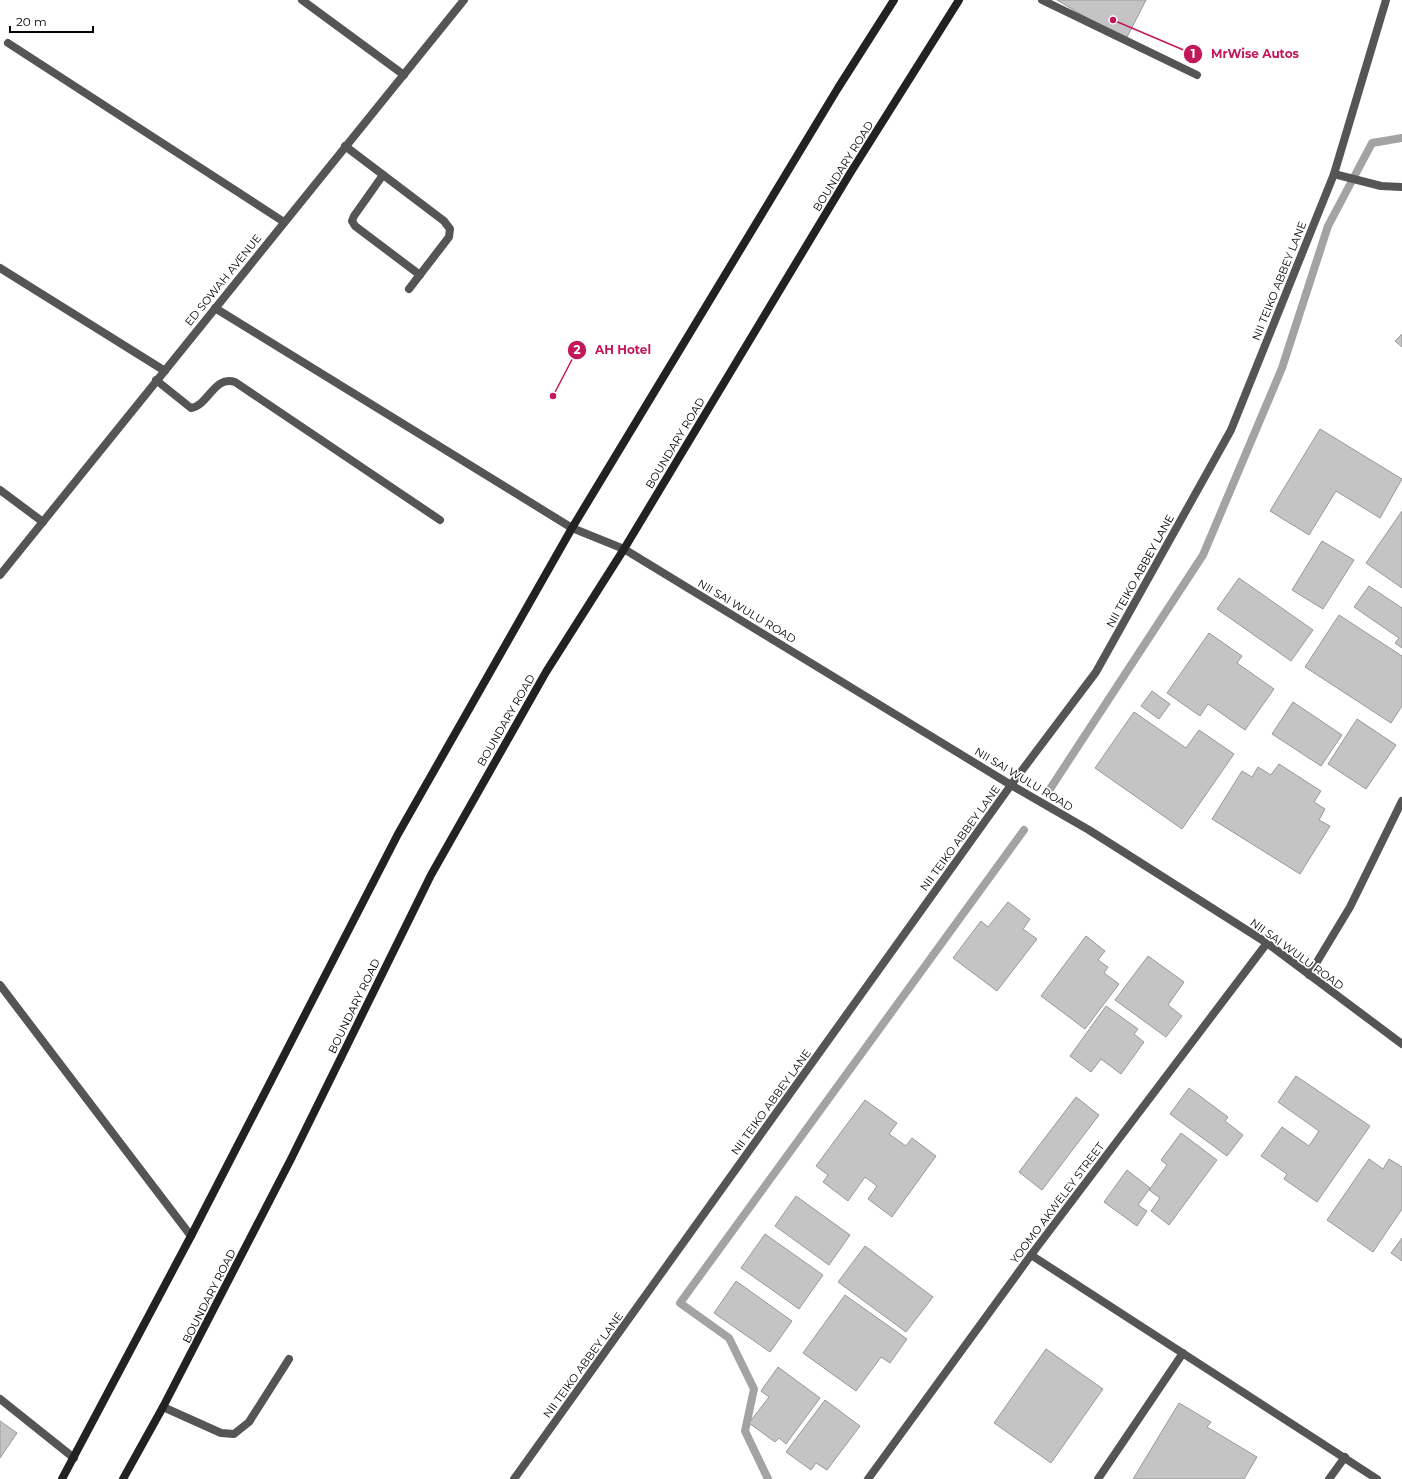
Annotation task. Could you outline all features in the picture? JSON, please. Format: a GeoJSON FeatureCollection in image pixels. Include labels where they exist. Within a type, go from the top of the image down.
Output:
{"type":"FeatureCollection","features":[{"type":"Feature","properties":{"kind":"main road"},"geometry":{"type":"LineString","coordinates":[[62,1479],[191,1236],[398,834],[572,528],[838,88],[894,0]]}},
{"type":"Feature","properties":{"kind":"main road","name":"BOUNDARY ROAD"},"geometry":{"type":"LineString","coordinates":[[123,1479],[164,1407],[291,1159],[431,875],[546,672],[624,549],[845,181],[959,0]]}},
{"type":"Feature","properties":{"kind":"street"},"geometry":{"type":"LineString","coordinates":[[302,0],[404,75]]}},
{"type":"Feature","properties":{"kind":"street","name":"ED SOWAH AVENUE"},"geometry":{"type":"LineString","coordinates":[[0,575],[464,0]]}},
{"type":"Feature","properties":{"kind":"street"},"geometry":{"type":"LineString","coordinates":[[1042,0],[1197,75]]}},
{"type":"Feature","properties":{"kind":"street","name":"NII TEIKO ABBEY LANE"},"geometry":{"type":"LineString","coordinates":[[514,1479],[1011,785],[1096,672],[1231,430],[1334,174],[1386,0]]}},
{"type":"Feature","properties":{"kind":"street"},"geometry":{"type":"LineString","coordinates":[[8,43],[284,222]]}},
{"type":"Feature","properties":{"kind":"street"},"geometry":{"type":"LineString","coordinates":[[345,146],[444,221],[450,229],[449,237],[409,289]]}},
{"type":"Feature","properties":{"kind":"street"},"geometry":{"type":"LineString","coordinates":[[1334,174],[1381,186],[1402,187]]}},
{"type":"Feature","properties":{"kind":"street"},"geometry":{"type":"LineString","coordinates":[[383,175],[352,221],[355,226],[420,275]]}},
{"type":"Feature","properties":{"kind":"street"},"geometry":{"type":"LineString","coordinates":[[0,268],[164,371]]}},
{"type":"Feature","properties":{"kind":"street","name":"NII SAI WULU ROAD"},"geometry":{"type":"LineString","coordinates":[[215,308],[572,528],[624,549],[1011,785],[1089,830],[1266,943],[1402,1044]]}},
{"type":"Feature","properties":{"kind":"street"},"geometry":{"type":"LineString","coordinates":[[156,380],[191,408],[198,407],[222,382],[228,380],[235,382],[440,520]]}},
{"type":"Feature","properties":{"kind":"street"},"geometry":{"type":"LineString","coordinates":[[0,490],[43,522]]}},
{"type":"Feature","properties":{"kind":"street"},"geometry":{"type":"LineString","coordinates":[[1309,975],[1350,907],[1402,801]]}},
{"type":"Feature","properties":{"kind":"street","name":"YOOMO AKWELEY STREET"},"geometry":{"type":"LineString","coordinates":[[868,1479],[1032,1254],[1266,943]]}},
{"type":"Feature","properties":{"kind":"street"},"geometry":{"type":"LineString","coordinates":[[0,985],[191,1236]]}},
{"type":"Feature","properties":{"kind":"street"},"geometry":{"type":"LineString","coordinates":[[1032,1254],[1377,1479]]}},
{"type":"Feature","properties":{"kind":"street"},"geometry":{"type":"LineString","coordinates":[[1098,1479],[1183,1353]]}},
{"type":"Feature","properties":{"kind":"street"},"geometry":{"type":"LineString","coordinates":[[164,1407],[221,1433],[234,1434],[249,1422],[288,1359]]}},
{"type":"Feature","properties":{"kind":"street"},"geometry":{"type":"LineString","coordinates":[[0,1399],[74,1458]]}},
{"type":"Feature","properties":{"kind":"street"},"geometry":{"type":"LineString","coordinates":[[1329,1479],[1345,1457]]}},
{"type":"Feature","properties":{"kind":"building"},"geometry":{"type":"Polygon","coordinates":[[[1057,0],[1146,0],[1125,41],[1057,0]]]}},
{"type":"Feature","properties":{"kind":"building"},"geometry":{"type":"Polygon","coordinates":[[[1402,334],[1402,347],[1395,341],[1402,334]]]}},
{"type":"Feature","properties":{"kind":"building"},"geometry":{"type":"Polygon","coordinates":[[[1320,429],[1402,479],[1380,518],[1336,491],[1309,535],[1270,511],[1320,429]]]}},
{"type":"Feature","properties":{"kind":"building"},"geometry":{"type":"Polygon","coordinates":[[[1402,511],[1402,588],[1366,563],[1402,511]]]}},
{"type":"Feature","properties":{"kind":"building"},"geometry":{"type":"Polygon","coordinates":[[[1322,541],[1354,560],[1323,609],[1292,590],[1322,541]]]}},
{"type":"Feature","properties":{"kind":"building"},"geometry":{"type":"Polygon","coordinates":[[[1239,578],[1313,630],[1291,661],[1217,609],[1239,578]]]}},
{"type":"Feature","properties":{"kind":"building"},"geometry":{"type":"Polygon","coordinates":[[[1369,586],[1402,608],[1402,648],[1395,643],[1399,638],[1354,607],[1369,586]]]}},
{"type":"Feature","properties":{"kind":"building"},"geometry":{"type":"Polygon","coordinates":[[[1339,615],[1402,656],[1402,706],[1391,723],[1305,667],[1339,615]]]}},
{"type":"Feature","properties":{"kind":"building"},"geometry":{"type":"Polygon","coordinates":[[[1209,633],[1242,656],[1237,663],[1274,689],[1245,730],[1208,704],[1200,716],[1167,693],[1209,633]]]}},
{"type":"Feature","properties":{"kind":"building"},"geometry":{"type":"Polygon","coordinates":[[[1152,691],[1170,704],[1159,719],[1141,706],[1152,691]]]}},
{"type":"Feature","properties":{"kind":"building"},"geometry":{"type":"Polygon","coordinates":[[[1293,702],[1342,735],[1321,766],[1272,734],[1293,702]]]}},
{"type":"Feature","properties":{"kind":"building"},"geometry":{"type":"Polygon","coordinates":[[[1134,712],[1186,748],[1199,730],[1234,754],[1182,829],[1095,768],[1134,712]]]}},
{"type":"Feature","properties":{"kind":"building"},"geometry":{"type":"Polygon","coordinates":[[[1357,719],[1396,745],[1366,789],[1328,764],[1357,719]]]}},
{"type":"Feature","properties":{"kind":"building"},"geometry":{"type":"Polygon","coordinates":[[[1279,764],[1321,791],[1314,802],[1325,809],[1319,820],[1330,826],[1300,874],[1212,819],[1242,771],[1252,777],[1258,767],[1271,775],[1279,764]]]}},
{"type":"Feature","properties":{"kind":"building"},"geometry":{"type":"Polygon","coordinates":[[[1008,902],[1030,919],[1023,929],[1037,939],[997,991],[953,958],[981,921],[988,927],[1008,902]]]}},
{"type":"Feature","properties":{"kind":"building"},"geometry":{"type":"Polygon","coordinates":[[[1086,936],[1105,951],[1098,960],[1108,967],[1104,973],[1119,984],[1085,1029],[1041,996],[1086,936]]]}},
{"type":"Feature","properties":{"kind":"building"},"geometry":{"type":"Polygon","coordinates":[[[1148,956],[1184,982],[1168,1005],[1182,1016],[1166,1037],[1115,1000],[1148,956]]]}},
{"type":"Feature","properties":{"kind":"building"},"geometry":{"type":"Polygon","coordinates":[[[1106,1006],[1138,1029],[1134,1034],[1144,1042],[1121,1074],[1101,1059],[1091,1072],[1070,1056],[1106,1006]]]}},
{"type":"Feature","properties":{"kind":"building"},"geometry":{"type":"Polygon","coordinates":[[[1296,1076],[1370,1126],[1317,1202],[1284,1179],[1287,1174],[1261,1156],[1282,1127],[1309,1146],[1319,1131],[1278,1102],[1296,1076]]]}},
{"type":"Feature","properties":{"kind":"building"},"geometry":{"type":"Polygon","coordinates":[[[1189,1088],[1228,1117],[1225,1121],[1243,1135],[1227,1156],[1170,1114],[1189,1088]]]}},
{"type":"Feature","properties":{"kind":"building"},"geometry":{"type":"Polygon","coordinates":[[[1076,1097],[1099,1115],[1042,1190],[1019,1172],[1076,1097]]]}},
{"type":"Feature","properties":{"kind":"building"},"geometry":{"type":"Polygon","coordinates":[[[865,1100],[897,1123],[889,1134],[906,1146],[912,1138],[936,1156],[892,1217],[868,1199],[877,1186],[865,1177],[848,1201],[823,1182],[828,1175],[816,1166],[865,1100]]]}},
{"type":"Feature","properties":{"kind":"building"},"geometry":{"type":"Polygon","coordinates":[[[1181,1133],[1217,1160],[1169,1225],[1151,1211],[1160,1198],[1149,1190],[1167,1165],[1161,1160],[1181,1133]]]}},
{"type":"Feature","properties":{"kind":"building"},"geometry":{"type":"Polygon","coordinates":[[[1369,1159],[1383,1169],[1389,1159],[1402,1167],[1402,1209],[1373,1252],[1327,1220],[1369,1159]]]}},
{"type":"Feature","properties":{"kind":"building"},"geometry":{"type":"Polygon","coordinates":[[[1127,1170],[1150,1188],[1138,1205],[1147,1211],[1137,1226],[1104,1202],[1127,1170]]]}},
{"type":"Feature","properties":{"kind":"building"},"geometry":{"type":"Polygon","coordinates":[[[796,1196],[850,1235],[829,1265],[775,1226],[796,1196]]]}},
{"type":"Feature","properties":{"kind":"building"},"geometry":{"type":"Polygon","coordinates":[[[765,1234],[823,1275],[799,1309],[741,1268],[765,1234]]]}},
{"type":"Feature","properties":{"kind":"building"},"geometry":{"type":"Polygon","coordinates":[[[1402,1238],[1402,1261],[1391,1253],[1402,1238]]]}},
{"type":"Feature","properties":{"kind":"building"},"geometry":{"type":"Polygon","coordinates":[[[865,1246],[933,1297],[906,1332],[838,1282],[865,1246]]]}},
{"type":"Feature","properties":{"kind":"building"},"geometry":{"type":"Polygon","coordinates":[[[736,1281],[792,1321],[770,1352],[714,1313],[736,1281]]]}},
{"type":"Feature","properties":{"kind":"building"},"geometry":{"type":"Polygon","coordinates":[[[845,1295],[907,1339],[890,1363],[881,1357],[856,1391],[803,1353],[845,1295]]]}},
{"type":"Feature","properties":{"kind":"building"},"geometry":{"type":"Polygon","coordinates":[[[1046,1349],[1103,1389],[1051,1463],[994,1423],[1046,1349]]]}},
{"type":"Feature","properties":{"kind":"building"},"geometry":{"type":"Polygon","coordinates":[[[778,1367],[820,1398],[786,1444],[779,1438],[775,1442],[749,1423],[769,1397],[761,1391],[778,1367]]]}},
{"type":"Feature","properties":{"kind":"building"},"geometry":{"type":"Polygon","coordinates":[[[825,1400],[860,1426],[827,1470],[816,1463],[811,1470],[786,1452],[825,1400]]]}},
{"type":"Feature","properties":{"kind":"building"},"geometry":{"type":"Polygon","coordinates":[[[1179,1403],[1211,1422],[1207,1427],[1257,1457],[1244,1479],[1133,1479],[1179,1403]]]}},
{"type":"Feature","properties":{"kind":"building"},"geometry":{"type":"Polygon","coordinates":[[[0,1421],[17,1433],[0,1458],[0,1421]]]}},
{"type":"Feature","properties":{"kind":"waterway"},"geometry":{"type":"LineString","coordinates":[[1048,792],[1203,555],[1282,368],[1328,226],[1372,143],[1402,138]]}},
{"type":"Feature","properties":{"kind":"waterway"},"geometry":{"type":"LineString","coordinates":[[768,1479],[745,1431],[754,1389],[729,1338],[680,1303],[1024,830]]}},
{"type":"Feature","properties":{"kind":"place","name":"MrWise Autos"},"geometry":{"type":"Point","coordinates":[1113,20]}},
{"type":"Feature","properties":{"kind":"place","name":"AH Hotel"},"geometry":{"type":"Point","coordinates":[553,396]}}]}
